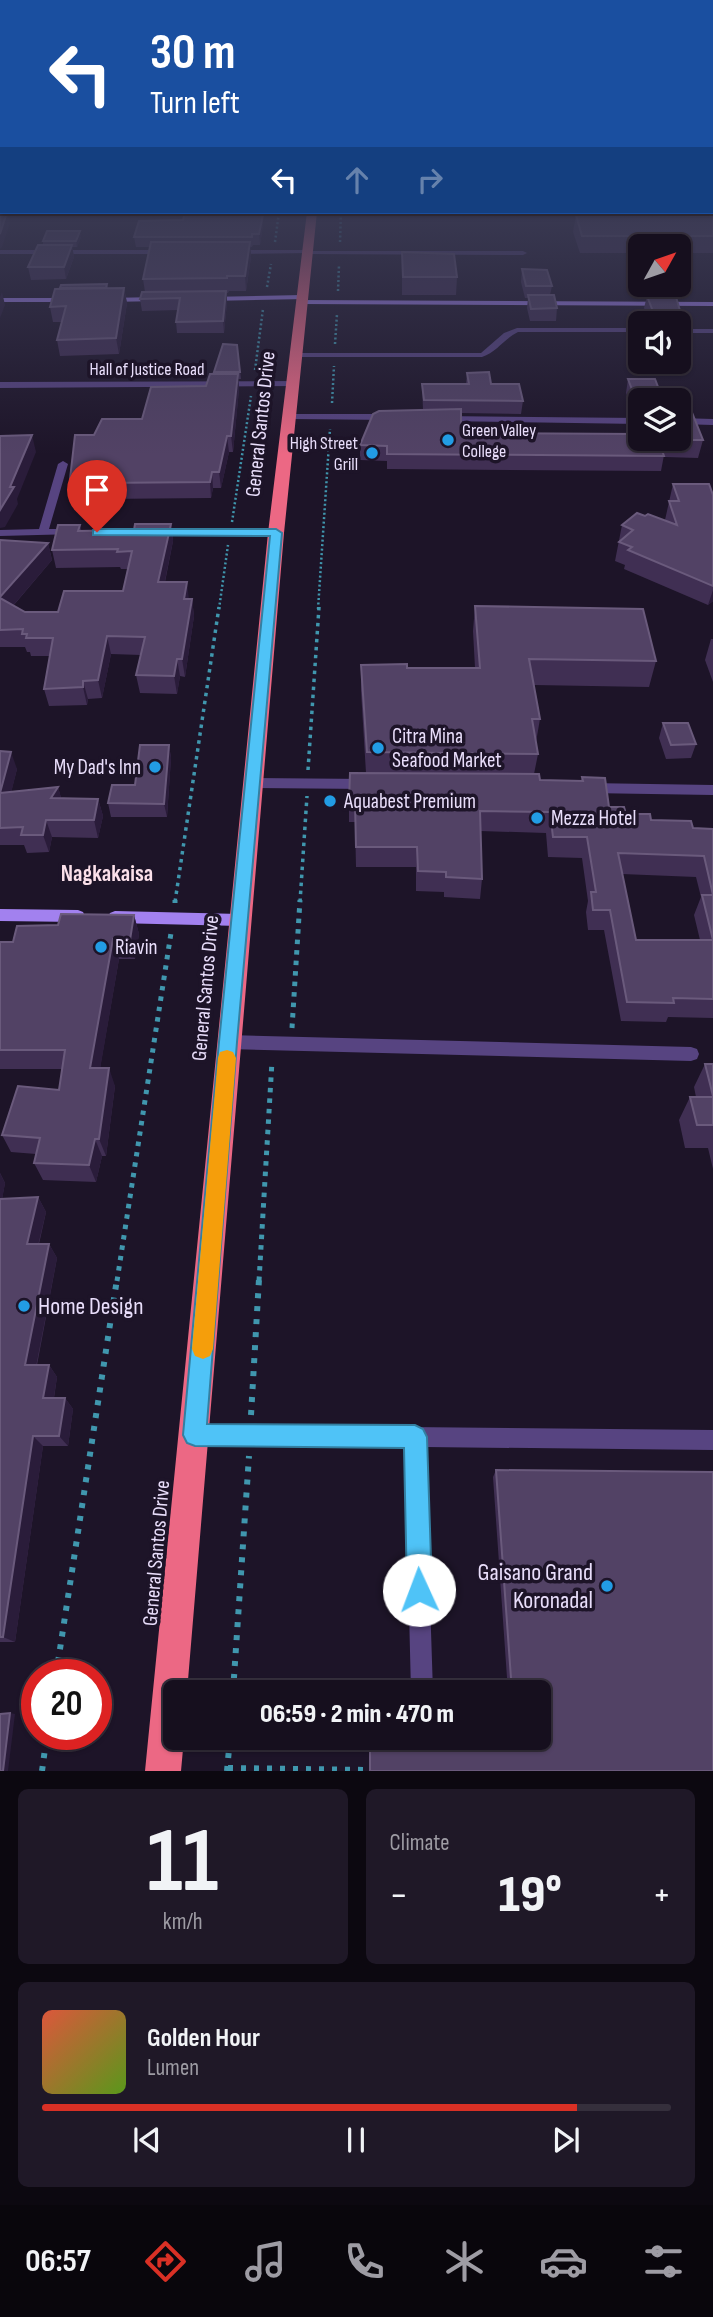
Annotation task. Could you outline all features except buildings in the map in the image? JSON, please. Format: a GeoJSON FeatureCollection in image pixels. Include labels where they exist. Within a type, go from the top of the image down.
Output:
{"type":"FeatureCollection","features":[{"type":"Feature","properties":{"kind":"highway","name":"General Santos Drive"},"geometry":{"type":"LineString","coordinates":[[163,1771],[276,533],[303,290]]}},
{"type":"Feature","properties":{"kind":"street"},"geometry":{"type":"LineString","coordinates":[[103,300],[167,299]]}},
{"type":"Feature","properties":{"kind":"street"},"geometry":{"type":"LineString","coordinates":[[194,299],[713,304]]}},
{"type":"Feature","properties":{"kind":"street"},"geometry":{"type":"LineString","coordinates":[[0,300],[77,300]]}},
{"type":"Feature","properties":{"kind":"street"},"geometry":{"type":"LineString","coordinates":[[296,355],[482,355],[493,352],[505,335],[517,330],[628,330]]}},
{"type":"Feature","properties":{"kind":"street"},"geometry":{"type":"LineString","coordinates":[[691,331],[713,331]]}},
{"type":"Feature","properties":{"kind":"street","name":"Hall of Justice Road"},"geometry":{"type":"LineString","coordinates":[[0,385],[293,383]]}},
{"type":"Feature","properties":{"kind":"street"},"geometry":{"type":"LineString","coordinates":[[290,415],[398,417]]}},
{"type":"Feature","properties":{"kind":"street"},"geometry":{"type":"LineString","coordinates":[[425,418],[628,421]]}},
{"type":"Feature","properties":{"kind":"street"},"geometry":{"type":"LineString","coordinates":[[691,421],[713,422]]}},
{"type":"Feature","properties":{"kind":"street"},"geometry":{"type":"LineString","coordinates":[[43,532],[63,464]]}},
{"type":"Feature","properties":{"kind":"street"},"geometry":{"type":"LineString","coordinates":[[0,533],[83,532]]}},
{"type":"Feature","properties":{"kind":"street"},"geometry":{"type":"LineString","coordinates":[[136,533],[276,533]]}},
{"type":"Feature","properties":{"kind":"street"},"geometry":{"type":"LineString","coordinates":[[254,783],[376,784]]}},
{"type":"Feature","properties":{"kind":"street"},"geometry":{"type":"LineString","coordinates":[[571,788],[713,790]]}},
{"type":"Feature","properties":{"kind":"street"},"geometry":{"type":"LineString","coordinates":[[0,915],[240,920]]}},
{"type":"Feature","properties":{"kind":"street"},"geometry":{"type":"LineString","coordinates":[[228,1042],[691,1054]]}},
{"type":"Feature","properties":{"kind":"street"},"geometry":{"type":"LineString","coordinates":[[195,1435],[713,1440]]}},
{"type":"Feature","properties":{"kind":"street"},"geometry":{"type":"LineString","coordinates":[[415,1437],[422,1680]]}},
{"type":"Feature","properties":{"kind":"path"},"geometry":{"type":"LineString","coordinates":[[58,1659],[266,290]]}},
{"type":"Feature","properties":{"kind":"path"},"geometry":{"type":"LineString","coordinates":[[291,1044],[334,363]]}},
{"type":"Feature","properties":{"kind":"path"},"geometry":{"type":"LineString","coordinates":[[234,1680],[272,1044]]}},
{"type":"Feature","properties":{"kind":"path"},"geometry":{"type":"LineString","coordinates":[[42,1771],[45,1750]]}},
{"type":"Feature","properties":{"kind":"path"},"geometry":{"type":"LineString","coordinates":[[229,1750],[228,1769],[370,1770]]}},
{"type":"Feature","properties":{"kind":"slow traffic"},"geometry":{"type":"LineString","coordinates":[[203,1349],[227,1058]]}},
{"type":"Feature","properties":{"kind":"place","name":"Green Valley College"},"geometry":{"type":"Point","coordinates":[448,440]}},
{"type":"Feature","properties":{"kind":"place","name":"High Street Grill"},"geometry":{"type":"Point","coordinates":[372,453]}},
{"type":"Feature","properties":{"kind":"place","name":"Citra Mina Seafood Market"},"geometry":{"type":"Point","coordinates":[378,748]}},
{"type":"Feature","properties":{"kind":"place","name":"My Dad's Inn"},"geometry":{"type":"Point","coordinates":[155,767]}},
{"type":"Feature","properties":{"kind":"place","name":"Aquabest Premium"},"geometry":{"type":"Point","coordinates":[330,801]}},
{"type":"Feature","properties":{"kind":"place","name":"Mezza Hotel"},"geometry":{"type":"Point","coordinates":[537,818]}},
{"type":"Feature","properties":{"kind":"place","name":"Riavin"},"geometry":{"type":"Point","coordinates":[101,947]}},
{"type":"Feature","properties":{"kind":"place","name":"Home Design"},"geometry":{"type":"Point","coordinates":[24,1306]}},
{"type":"Feature","properties":{"kind":"place","name":"Gaisano Grand Koronadal"},"geometry":{"type":"Point","coordinates":[607,1586]}},
{"type":"Feature","properties":{"kind":"district","name":"Nagkakaisa"},"geometry":{"type":"Point","coordinates":[107,873]}},
{"type":"Feature","properties":{"kind":"route"},"geometry":{"type":"LineString","coordinates":[[97,532],[276,533],[228,1042],[195,1435],[415,1437],[419,1590]]}}]}
